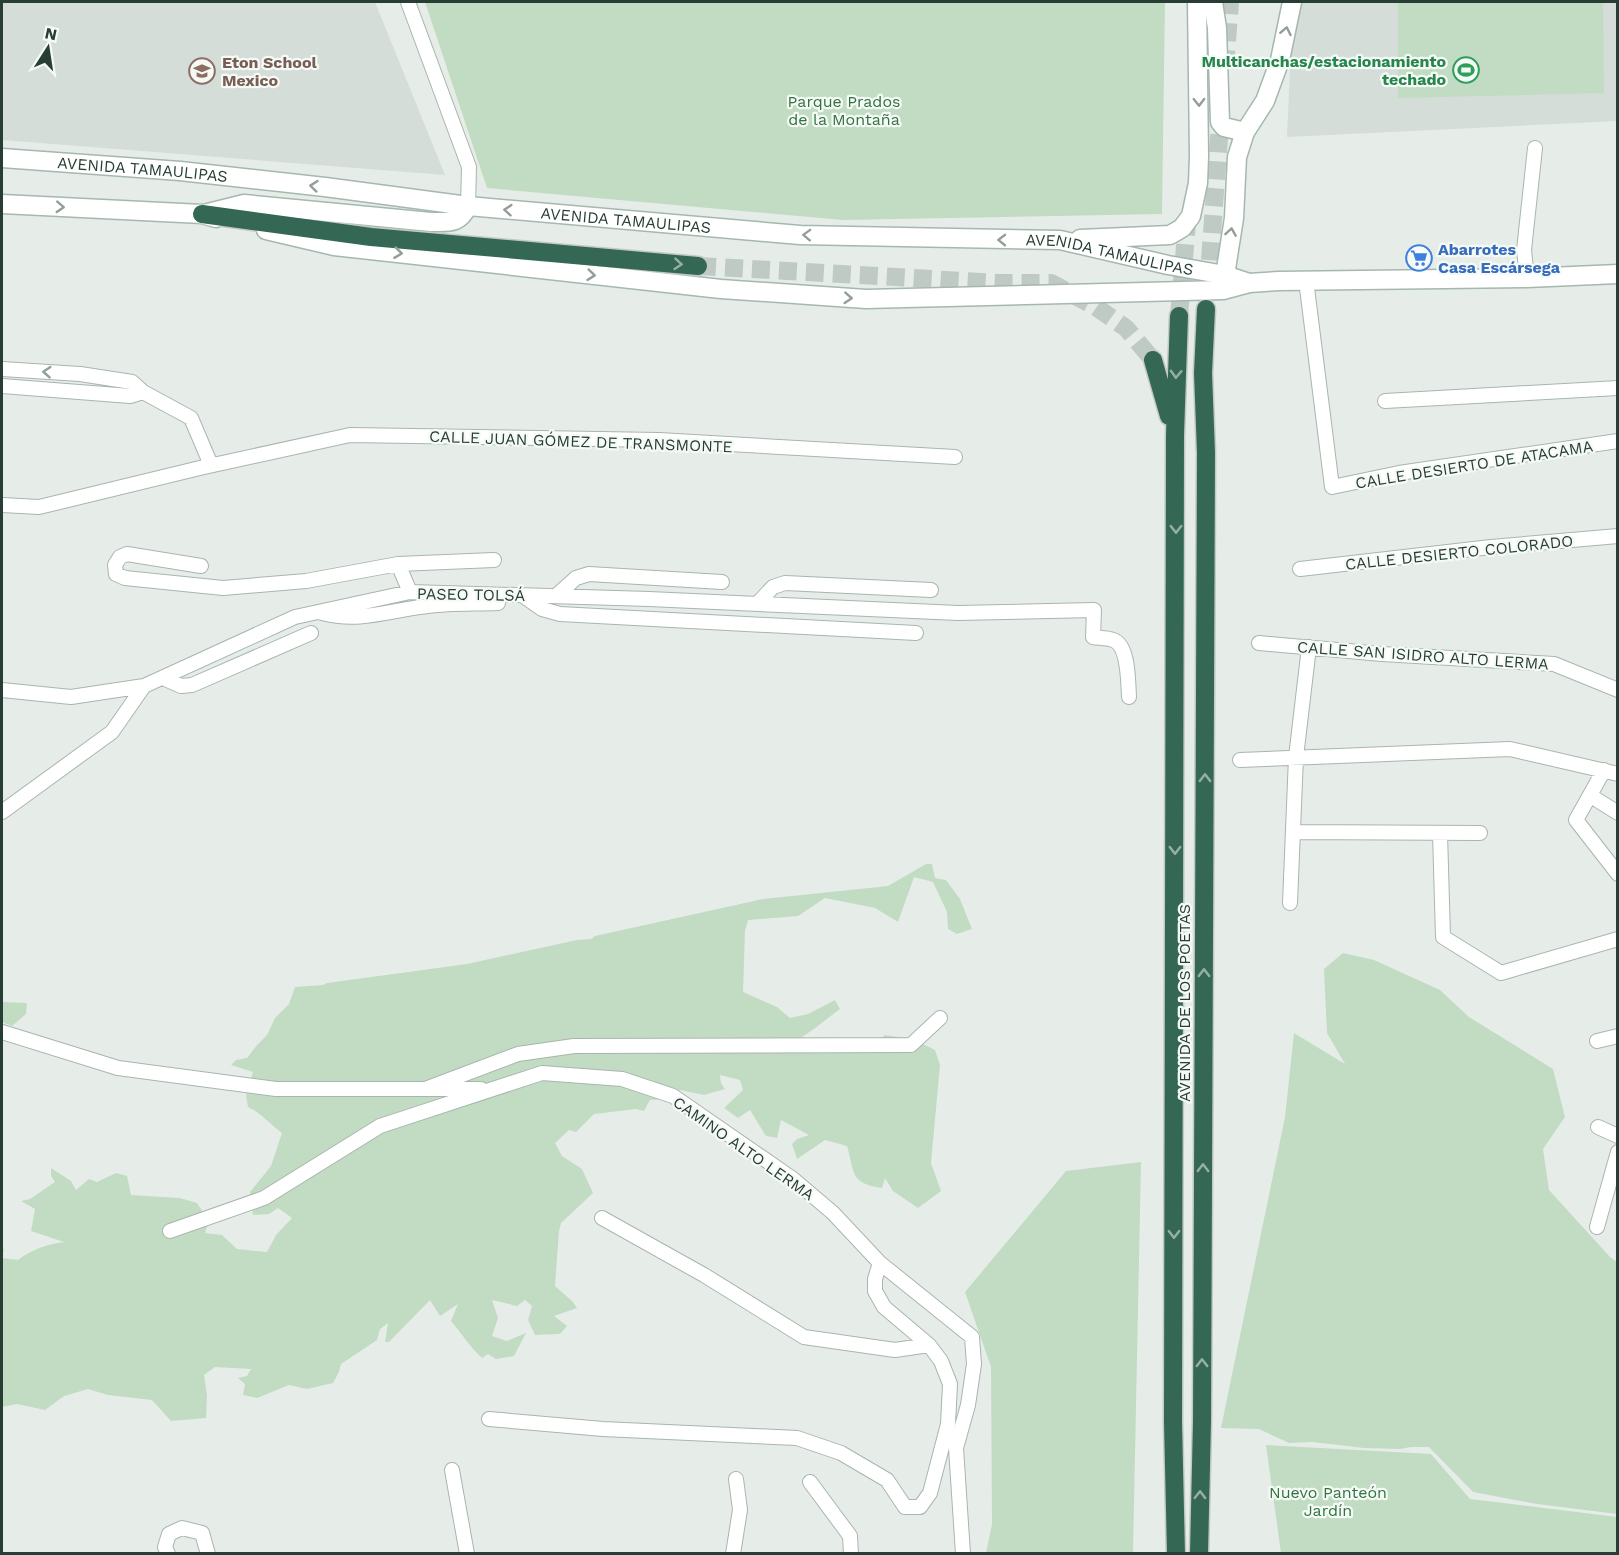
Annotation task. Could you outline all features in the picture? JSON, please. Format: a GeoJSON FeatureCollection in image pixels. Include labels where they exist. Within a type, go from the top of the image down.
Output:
{"type":"FeatureCollection","features":[{"type":"Feature","properties":{"kind":"highway"},"geometry":{"type":"LineString","coordinates":[[202,214],[371,237],[698,266]]}},
{"type":"Feature","properties":{"kind":"highway","name":"AVENIDA DE LOS POETAS"},"geometry":{"type":"LineString","coordinates":[[1199,1554],[1202,1421],[1206,453],[1203,373],[1206,309]]}},
{"type":"Feature","properties":{"kind":"highway"},"geometry":{"type":"LineString","coordinates":[[1175,435],[1179,316]]}},
{"type":"Feature","properties":{"kind":"highway"},"geometry":{"type":"LineString","coordinates":[[1154,360],[1175,435]]}},
{"type":"Feature","properties":{"kind":"highway","name":"AVENIDA DE LOS POETAS"},"geometry":{"type":"LineString","coordinates":[[1175,435],[1173,1422],[1176,1554]]}},
{"type":"Feature","properties":{"kind":"street"},"geometry":{"type":"LineString","coordinates":[[202,214],[244,204],[431,222],[450,222],[462,217],[468,206],[469,167],[408,2]]}},
{"type":"Feature","properties":{"kind":"street"},"geometry":{"type":"LineString","coordinates":[[1060,240],[1170,235],[1182,228],[1191,216],[1198,183],[1199,156],[1197,2]]}},
{"type":"Feature","properties":{"kind":"street"},"geometry":{"type":"LineString","coordinates":[[1213,2],[1217,28],[1220,122],[1224,127],[1245,132]]}},
{"type":"Feature","properties":{"kind":"street"},"geometry":{"type":"LineString","coordinates":[[1224,283],[1234,219],[1237,157],[1245,132],[1265,101],[1280,60],[1292,2]]}},
{"type":"Feature","properties":{"kind":"street"},"geometry":{"type":"LineString","coordinates":[[1527,278],[1524,250],[1535,148]]}},
{"type":"Feature","properties":{"kind":"street","name":"AVENIDA TAMAULIPAS"},"geometry":{"type":"LineString","coordinates":[[2,158],[180,171],[468,206],[800,235],[1060,240],[1168,265],[1224,283]]}},
{"type":"Feature","properties":{"kind":"street","name":"AVENIDA TAMAULIPAS"},"geometry":{"type":"LineString","coordinates":[[2,204],[202,214],[334,246],[721,289],[866,299],[1306,280],[1527,278],[1617,274]]}},
{"type":"Feature","properties":{"kind":"street","name":"CALLE DESIERTO DE ATACAMA"},"geometry":{"type":"LineString","coordinates":[[1306,280],[1332,487],[1399,473],[1617,441]]}},
{"type":"Feature","properties":{"kind":"street"},"geometry":{"type":"LineString","coordinates":[[2,369],[80,374],[132,382],[143,392],[191,418],[211,465]]}},
{"type":"Feature","properties":{"kind":"street"},"geometry":{"type":"LineString","coordinates":[[79,392],[80,374]]}},
{"type":"Feature","properties":{"kind":"street"},"geometry":{"type":"LineString","coordinates":[[2,386],[130,396],[143,392]]}},
{"type":"Feature","properties":{"kind":"street"},"geometry":{"type":"LineString","coordinates":[[1385,401],[1617,388]]}},
{"type":"Feature","properties":{"kind":"street","name":"CALLE JUAN GÓMEZ DE TRANSMONTE"},"geometry":{"type":"LineString","coordinates":[[2,505],[39,507],[211,465],[350,435],[659,440],[955,457]]}},
{"type":"Feature","properties":{"kind":"street","name":"CALLE DESIERTO COLORADO"},"geometry":{"type":"LineString","coordinates":[[1300,569],[1491,547],[1617,536]]}},
{"type":"Feature","properties":{"kind":"street"},"geometry":{"type":"LineString","coordinates":[[201,566],[127,554],[120,557],[115,565],[117,574],[125,578],[223,588],[306,581],[398,564],[494,560]]}},
{"type":"Feature","properties":{"kind":"street"},"geometry":{"type":"LineString","coordinates":[[398,564],[410,592]]}},
{"type":"Feature","properties":{"kind":"street"},"geometry":{"type":"LineString","coordinates":[[556,596],[576,578],[589,574],[722,582]]}},
{"type":"Feature","properties":{"kind":"street"},"geometry":{"type":"LineString","coordinates":[[757,604],[773,587],[785,583],[932,590]]}},
{"type":"Feature","properties":{"kind":"street","name":"PASEO TOLSÁ"},"geometry":{"type":"LineString","coordinates":[[2,690],[71,698],[144,686],[295,617],[410,592],[958,613],[1094,610],[1093,637],[1112,639],[1120,644],[1124,651],[1129,697]]}},
{"type":"Feature","properties":{"kind":"street"},"geometry":{"type":"LineString","coordinates":[[522,595],[542,609],[560,614],[916,633]]}},
{"type":"Feature","properties":{"kind":"street"},"geometry":{"type":"LineString","coordinates":[[318,612],[341,618],[357,618],[429,606],[498,603]]}},
{"type":"Feature","properties":{"kind":"street"},"geometry":{"type":"LineString","coordinates":[[163,678],[181,686],[192,685],[311,633]]}},
{"type":"Feature","properties":{"kind":"street","name":"CALLE SAN ISIDRO ALTO LERMA"},"geometry":{"type":"LineString","coordinates":[[1259,644],[1554,664],[1617,690]]}},
{"type":"Feature","properties":{"kind":"street"},"geometry":{"type":"LineString","coordinates":[[1290,903],[1296,757],[1309,647]]}},
{"type":"Feature","properties":{"kind":"street"},"geometry":{"type":"LineString","coordinates":[[2,812],[112,732],[144,686]]}},
{"type":"Feature","properties":{"kind":"street"},"geometry":{"type":"LineString","coordinates":[[1239,760],[1510,749],[1611,772],[1591,796],[1576,820],[1617,874]]}},
{"type":"Feature","properties":{"kind":"street"},"geometry":{"type":"LineString","coordinates":[[1591,796],[1617,813]]}},
{"type":"Feature","properties":{"kind":"street"},"geometry":{"type":"LineString","coordinates":[[1293,832],[1480,833]]}},
{"type":"Feature","properties":{"kind":"street"},"geometry":{"type":"LineString","coordinates":[[1440,833],[1443,937],[1501,973],[1617,939]]}},
{"type":"Feature","properties":{"kind":"street"},"geometry":{"type":"LineString","coordinates":[[425,1089],[518,1054],[574,1046],[912,1045],[940,1018]]}},
{"type":"Feature","properties":{"kind":"street"},"geometry":{"type":"LineString","coordinates":[[2,1032],[118,1068],[276,1089],[495,1088]]}},
{"type":"Feature","properties":{"kind":"street"},"geometry":{"type":"LineString","coordinates":[[1598,1041],[1617,1036]]}},
{"type":"Feature","properties":{"kind":"street","name":"CAMINO ALTO LERMA"},"geometry":{"type":"LineString","coordinates":[[170,1231],[264,1198],[380,1126],[542,1073],[622,1079],[673,1096],[793,1179],[833,1213],[880,1263],[972,1337],[974,1364],[968,1405],[956,1448],[963,1554]]}},
{"type":"Feature","properties":{"kind":"street"},"geometry":{"type":"LineString","coordinates":[[1598,1126],[1617,1136]]}},
{"type":"Feature","properties":{"kind":"street"},"geometry":{"type":"LineString","coordinates":[[1597,1227],[1617,1152]]}},
{"type":"Feature","properties":{"kind":"street"},"geometry":{"type":"LineString","coordinates":[[602,1218],[704,1275],[804,1337],[895,1350],[929,1345]]}},
{"type":"Feature","properties":{"kind":"street"},"geometry":{"type":"LineString","coordinates":[[489,1419],[603,1429],[796,1437],[841,1453],[887,1480],[905,1507],[920,1507],[930,1493],[948,1424],[950,1384],[941,1361],[929,1345],[884,1307],[876,1291],[875,1279],[880,1263]]}},
{"type":"Feature","properties":{"kind":"street"},"geometry":{"type":"LineString","coordinates":[[452,1470],[467,1554]]}},
{"type":"Feature","properties":{"kind":"street"},"geometry":{"type":"LineString","coordinates":[[733,1554],[740,1510],[736,1479]]}},
{"type":"Feature","properties":{"kind":"street"},"geometry":{"type":"LineString","coordinates":[[810,1482],[850,1536],[851,1554]]}},
{"type":"Feature","properties":{"kind":"street"},"geometry":{"type":"LineString","coordinates":[[168,1554],[165,1547],[169,1534],[182,1528],[202,1533],[208,1554]]}},
{"type":"Feature","properties":{"kind":"shaded area","name":"Eton School Mexico"},"geometry":{"type":"Polygon","coordinates":[[[2,2],[375,2],[445,175],[2,140],[2,2]]]}},
{"type":"Feature","properties":{"kind":"shaded area","name":"Multicanchas/estacionamiento techado"},"geometry":{"type":"Polygon","coordinates":[[[1293,2],[1617,2],[1617,121],[1287,137],[1293,2]]]}},
{"type":"Feature","properties":{"kind":"green space","name":"Parque Prados de la Montaña"},"geometry":{"type":"Polygon","coordinates":[[[425,2],[1165,2],[1162,214],[843,220],[487,188],[425,2]]]}},
{"type":"Feature","properties":{"kind":"green space"},"geometry":{"type":"Polygon","coordinates":[[[1398,2],[1603,2],[1604,93],[1398,98],[1398,2]]]}},
{"type":"Feature","properties":{"kind":"green space"},"geometry":{"type":"Polygon","coordinates":[[[926,864],[932,864],[935,878],[946,880],[960,899],[972,929],[957,934],[948,929],[947,912],[933,882],[914,877],[898,922],[875,908],[825,898],[798,916],[748,920],[745,931],[743,992],[777,1007],[790,1018],[808,1014],[835,1000],[840,1009],[799,1039],[873,1044],[885,1035],[915,1040],[935,1050],[940,1065],[931,1163],[941,1191],[918,1208],[893,1191],[885,1178],[882,1188],[859,1180],[853,1170],[847,1146],[825,1140],[797,1159],[792,1144],[797,1139],[809,1135],[781,1120],[777,1138],[766,1136],[750,1110],[738,1118],[724,1108],[743,1090],[740,1080],[720,1075],[725,1089],[704,1095],[680,1090],[667,1099],[650,1100],[644,1111],[636,1109],[594,1114],[576,1132],[569,1130],[555,1143],[562,1156],[582,1169],[593,1193],[561,1223],[559,1231],[555,1286],[577,1308],[554,1316],[567,1326],[560,1334],[535,1335],[528,1320],[532,1306],[525,1300],[517,1306],[492,1300],[498,1318],[492,1336],[507,1341],[526,1333],[514,1356],[496,1359],[488,1354],[482,1358],[451,1321],[458,1304],[440,1316],[430,1300],[389,1342],[385,1342],[388,1323],[380,1329],[377,1340],[341,1364],[333,1383],[307,1389],[289,1385],[257,1398],[243,1395],[245,1384],[238,1378],[247,1376],[251,1369],[215,1367],[204,1375],[207,1395],[206,1418],[171,1421],[152,1400],[108,1395],[88,1389],[64,1396],[45,1410],[17,1404],[2,1407],[2,1258],[18,1260],[40,1248],[64,1242],[31,1231],[35,1209],[21,1201],[30,1199],[55,1182],[51,1176],[51,1168],[71,1181],[76,1190],[89,1179],[97,1182],[116,1173],[127,1176],[131,1195],[180,1198],[197,1203],[209,1221],[205,1233],[222,1235],[237,1249],[267,1252],[276,1235],[292,1218],[278,1208],[269,1214],[253,1215],[250,1192],[271,1166],[282,1133],[248,1107],[246,1096],[253,1072],[231,1065],[236,1060],[247,1058],[267,1035],[275,1018],[289,1004],[295,987],[467,964],[591,939],[595,936],[763,899],[888,886],[926,864]]]}},
{"type":"Feature","properties":{"kind":"green space"},"geometry":{"type":"Polygon","coordinates":[[[1343,953],[1374,960],[1440,990],[1469,1017],[1553,1069],[1565,1117],[1543,1149],[1549,1190],[1617,1262],[1617,1514],[1537,1504],[1473,1492],[1429,1447],[1364,1448],[1312,1442],[1289,1443],[1259,1429],[1221,1428],[1285,1117],[1294,1033],[1345,1064],[1327,1033],[1324,969],[1343,953]]]}},
{"type":"Feature","properties":{"kind":"green space"},"geometry":{"type":"Polygon","coordinates":[[[2,1002],[27,1003],[26,1014],[12,1026],[2,1022],[2,1002]]]}},
{"type":"Feature","properties":{"kind":"green space"},"geometry":{"type":"Polygon","coordinates":[[[1141,1162],[1133,1553],[986,1553],[992,1524],[991,1367],[965,1292],[1066,1171],[1141,1162]]]}},
{"type":"Feature","properties":{"kind":"green space","name":"Nuevo Panteón Jardín"},"geometry":{"type":"Polygon","coordinates":[[[1266,1445],[1431,1454],[1470,1499],[1617,1517],[1617,1553],[1281,1553],[1266,1445]]]}},
{"type":"Feature","properties":{"kind":"tunnel"},"geometry":{"type":"LineString","coordinates":[[1225,68],[1230,2]]}},
{"type":"Feature","properties":{"kind":"tunnel"},"geometry":{"type":"LineString","coordinates":[[1208,287],[1221,111]]}},
{"type":"Feature","properties":{"kind":"tunnel"},"geometry":{"type":"LineString","coordinates":[[1179,316],[1188,212]]}},
{"type":"Feature","properties":{"kind":"tunnel"},"geometry":{"type":"LineString","coordinates":[[698,266],[1001,283],[1051,283],[1096,307],[1126,328],[1153,360]]}},
{"type":"Feature","properties":{"kind":"place","name":"Multicanchas/estacionamiento techado"},"geometry":{"type":"Point","coordinates":[1466,70]}},
{"type":"Feature","properties":{"kind":"place","name":"Eton School Mexico"},"geometry":{"type":"Point","coordinates":[202,71]}},
{"type":"Feature","properties":{"kind":"place","name":"Abarrotes Casa Escársega"},"geometry":{"type":"Point","coordinates":[1419,258]}}]}
